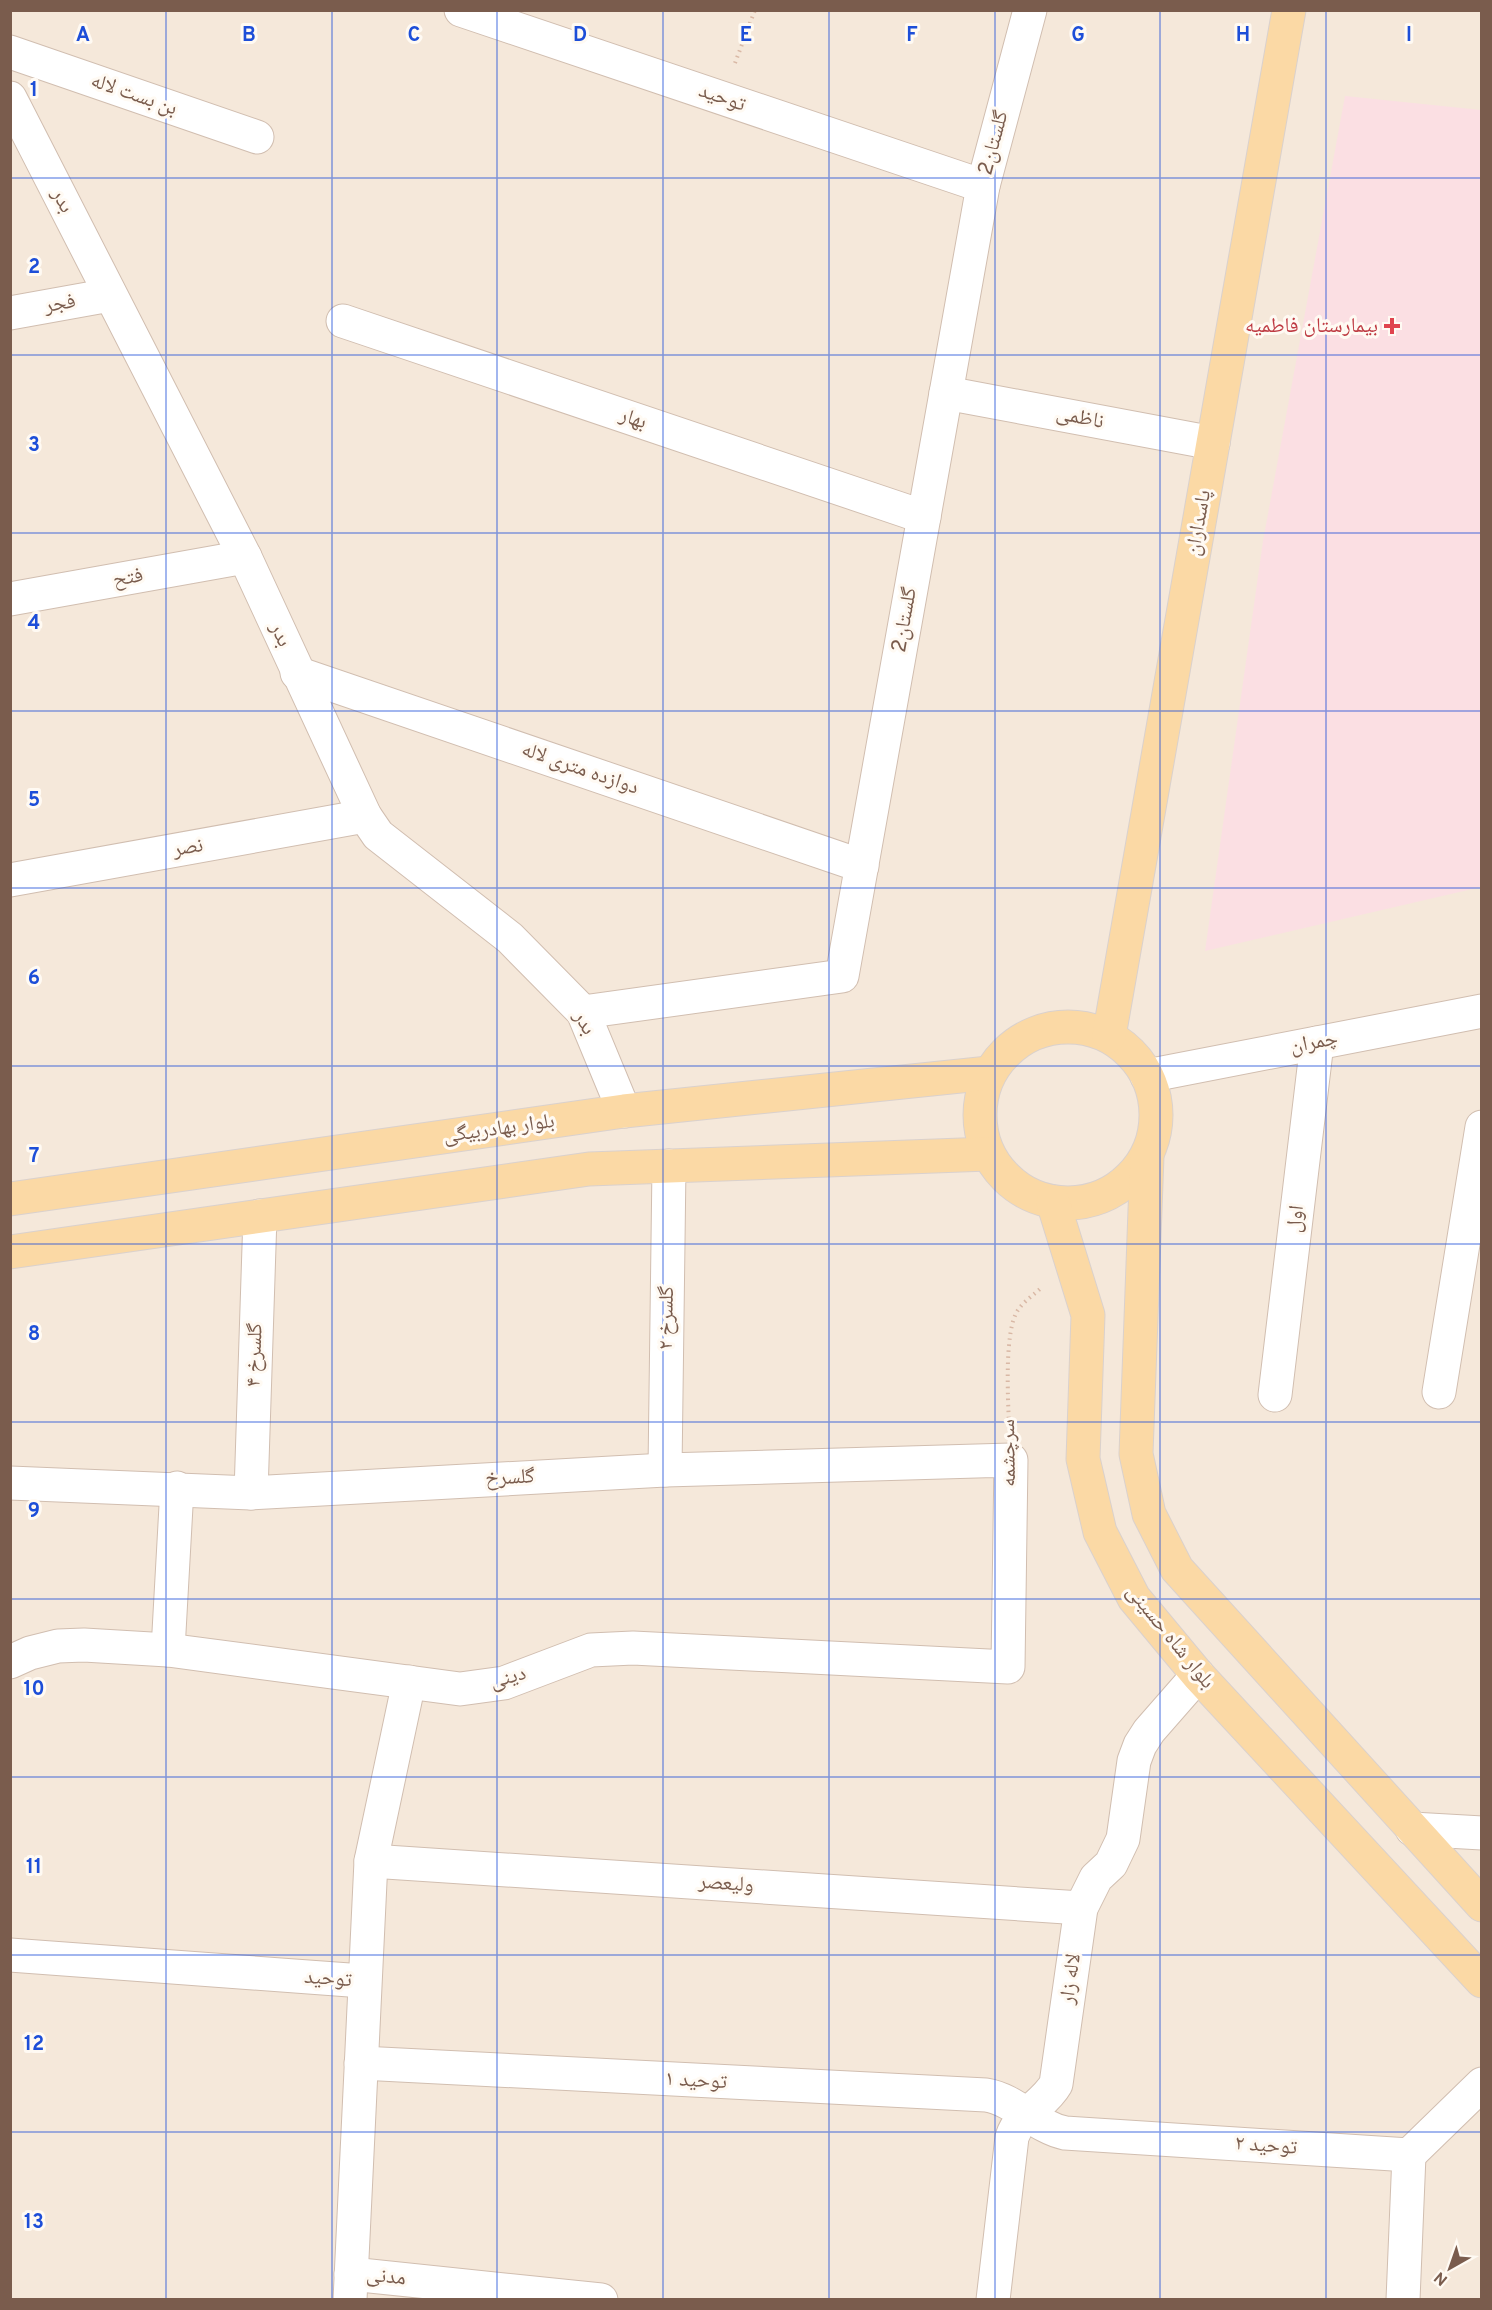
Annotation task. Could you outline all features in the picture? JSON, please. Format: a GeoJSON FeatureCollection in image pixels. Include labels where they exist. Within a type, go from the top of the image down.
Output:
{"type":"FeatureCollection","features":[{"type":"Feature","properties":{"kind":"main road","name":"پاسداران"},"geometry":{"type":"LineString","coordinates":[[1109,1036],[1289,10]]}},
{"type":"Feature","properties":{"kind":"main road"},"geometry":{"type":"LineString","coordinates":[[1147,1156],[1130,1179],[1107,1194],[1081,1203],[1053,1203],[1026,1194],[1004,1177],[988,1154],[980,1128],[980,1100],[989,1073],[1006,1051],[1029,1035],[1055,1027],[1083,1028],[1109,1036],[1132,1053],[1148,1076],[1156,1102],[1156,1130],[1147,1156],[1136,1454],[1149,1514],[1177,1569],[1482,1905]]}},
{"type":"Feature","properties":{"kind":"main road","name":"بلوار بهادربیگی"},"geometry":{"type":"LineString","coordinates":[[10,1199],[624,1111],[989,1073]]}},
{"type":"Feature","properties":{"kind":"main road"},"geometry":{"type":"LineString","coordinates":[[10,1252],[589,1169],[988,1154]]}},
{"type":"Feature","properties":{"kind":"main road","name":"بلوار شاه حسینی"},"geometry":{"type":"LineString","coordinates":[[1053,1203],[1088,1315],[1083,1459],[1100,1532],[1134,1598],[1198,1675],[1482,1981]]}},
{"type":"Feature","properties":{"kind":"street","name":"توحید"},"geometry":{"type":"LineString","coordinates":[[461,10],[982,186]]}},
{"type":"Feature","properties":{"kind":"street","name":"گلستان2"},"geometry":{"type":"LineString","coordinates":[[583,1012],[842,976],[982,186],[1030,10]]}},
{"type":"Feature","properties":{"kind":"street","name":"بن بست لاله"},"geometry":{"type":"LineString","coordinates":[[10,52],[257,137]]}},
{"type":"Feature","properties":{"kind":"street","name":"بدر"},"geometry":{"type":"LineString","coordinates":[[10,98],[22,147],[110,295],[245,557],[365,816],[378,835],[510,938],[583,1012],[624,1111]]}},
{"type":"Feature","properties":{"kind":"street","name":"فجر"},"geometry":{"type":"LineString","coordinates":[[10,313],[110,295]]}},
{"type":"Feature","properties":{"kind":"street","name":"بهار"},"geometry":{"type":"LineString","coordinates":[[342,321],[924,517]]}},
{"type":"Feature","properties":{"kind":"street","name":"ناظمی"},"geometry":{"type":"LineString","coordinates":[[946,393],[1213,443]]}},
{"type":"Feature","properties":{"kind":"street","name":"فتح"},"geometry":{"type":"LineString","coordinates":[[10,599],[245,557]]}},
{"type":"Feature","properties":{"kind":"street","name":"دوازده متری لاله"},"geometry":{"type":"LineString","coordinates":[[297,673],[862,866]]}},
{"type":"Feature","properties":{"kind":"street","name":"نصر"},"geometry":{"type":"LineString","coordinates":[[10,880],[365,816]]}},
{"type":"Feature","properties":{"kind":"street","name":"چمران"},"geometry":{"type":"LineString","coordinates":[[1148,1076],[1482,1011]]}},
{"type":"Feature","properties":{"kind":"street","name":"اول"},"geometry":{"type":"LineString","coordinates":[[1275,1395],[1317,1043]]}},
{"type":"Feature","properties":{"kind":"street"},"geometry":{"type":"LineString","coordinates":[[1439,1392],[1482,1127]]}},
{"type":"Feature","properties":{"kind":"street","name":"گلسرخ ۲"},"geometry":{"type":"LineString","coordinates":[[665,1470],[669,1166]]}},
{"type":"Feature","properties":{"kind":"street","name":"گلسرخ ۴"},"geometry":{"type":"LineString","coordinates":[[251,1493],[260,1216]]}},
{"type":"Feature","properties":{"kind":"street","name":"گلسرخ"},"geometry":{"type":"LineString","coordinates":[[10,1483],[177,1488],[251,1493],[665,1470],[1011,1460]]}},
{"type":"Feature","properties":{"kind":"street","name":"سرچشمه"},"geometry":{"type":"LineString","coordinates":[[1008,1666],[1011,1460]]}},
{"type":"Feature","properties":{"kind":"street"},"geometry":{"type":"LineString","coordinates":[[168,1650],[177,1488]]}},
{"type":"Feature","properties":{"kind":"street","name":"دینی"},"geometry":{"type":"LineString","coordinates":[[10,1662],[30,1653],[58,1646],[84,1645],[168,1650],[460,1689],[504,1683],[591,1650],[633,1648],[1008,1666]]}},
{"type":"Feature","properties":{"kind":"street","name":"لاله زار"},"geometry":{"type":"LineString","coordinates":[[993,2300],[1010,2148],[1015,2129],[1026,2115],[1050,2094],[1056,2084],[1081,1908],[1096,1878],[1111,1864],[1123,1839],[1134,1761],[1140,1745],[1149,1731],[1198,1675]]}},
{"type":"Feature","properties":{"kind":"street"},"geometry":{"type":"LineString","coordinates":[[363,1982],[371,1861],[410,1682]]}},
{"type":"Feature","properties":{"kind":"street"},"geometry":{"type":"LineString","coordinates":[[1412,1829],[1482,1833]]}},
{"type":"Feature","properties":{"kind":"street","name":"ولیعصر"},"geometry":{"type":"LineString","coordinates":[[371,1861],[1081,1908]]}},
{"type":"Feature","properties":{"kind":"street","name":"توحید"},"geometry":{"type":"LineString","coordinates":[[10,1955],[363,1982],[350,2287]]}},
{"type":"Feature","properties":{"kind":"street","name":"توحید ۱"},"geometry":{"type":"LineString","coordinates":[[361,2063],[986,2095],[1005,2101],[1026,2115]]}},
{"type":"Feature","properties":{"kind":"street"},"geometry":{"type":"LineString","coordinates":[[1403,2300],[1409,2155],[1482,2084]]}},
{"type":"Feature","properties":{"kind":"street","name":"توحید ۲"},"geometry":{"type":"LineString","coordinates":[[1026,2115],[1065,2133],[1409,2155]]}},
{"type":"Feature","properties":{"kind":"street","name":"مدنی"},"geometry":{"type":"LineString","coordinates":[[350,2287],[601,2300]]}},
{"type":"Feature","properties":{"kind":"path"},"geometry":{"type":"LineString","coordinates":[[722,98],[754,10]]}},
{"type":"Feature","properties":{"kind":"path","name":"سرچشمه"},"geometry":{"type":"LineString","coordinates":[[1011,1460],[1008,1375],[1012,1330],[1018,1310],[1044,1286],[1074,1268]]}},
{"type":"Feature","properties":{"kind":"shaded area"},"geometry":{"type":"Polygon","coordinates":[[[11,11],[1481,11],[1481,2299],[11,2300],[11,11]]]}},
{"type":"Feature","properties":{"kind":"shaded area","name":"بیمارستان فاطمیه"},"geometry":{"type":"Polygon","coordinates":[[[1345,96],[1481,110],[1481,887],[1205,951],[1263,541],[1345,96]]]}},
{"type":"Feature","properties":{"kind":"place","name":"بیمارستان فاطمیه"},"geometry":{"type":"Point","coordinates":[1392,326]}}]}
